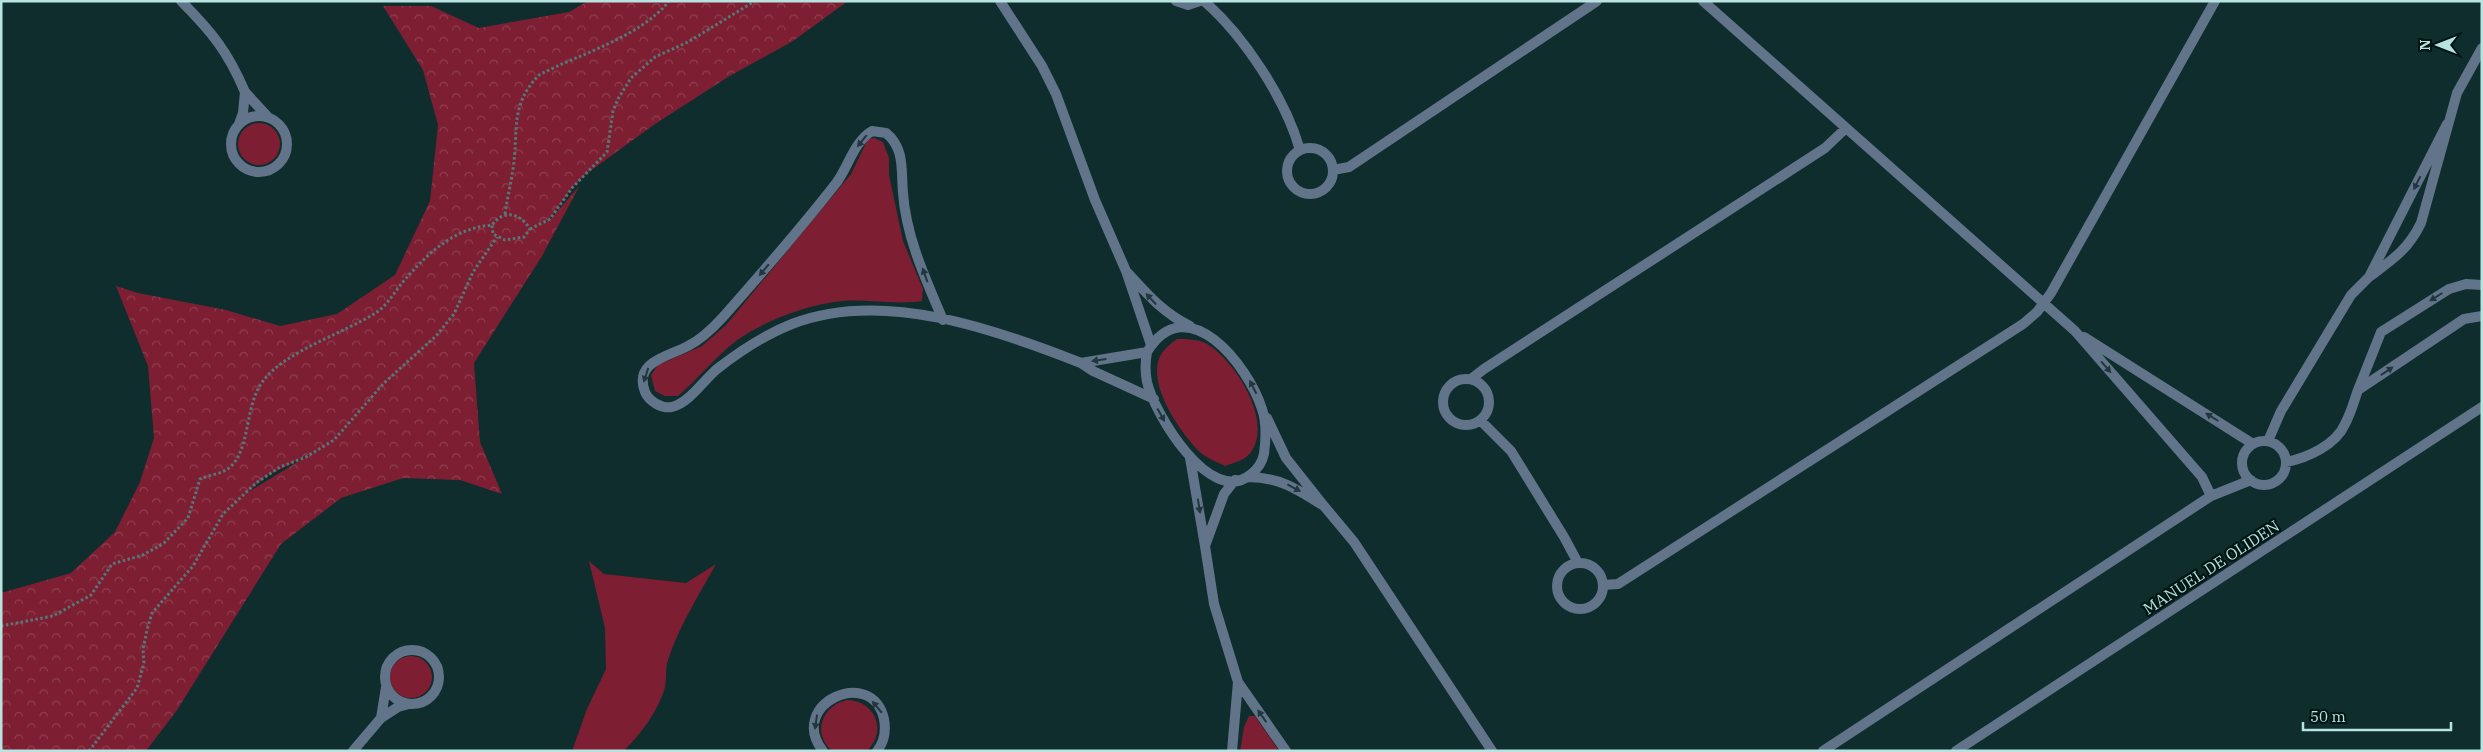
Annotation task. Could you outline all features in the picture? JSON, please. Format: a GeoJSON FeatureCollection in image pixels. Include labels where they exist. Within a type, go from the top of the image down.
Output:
{"type":"FeatureCollection","features":[{"type":"Feature","properties":{"kind":"street"},"geometry":{"type":"LineString","coordinates":[[181,1],[222,45],[235,67],[245,92],[267,116],[283,128],[287,136],[285,156],[280,164],[262,172],[244,167],[232,152],[231,142],[243,113],[245,92]]}},
{"type":"Feature","properties":{"kind":"street"},"geometry":{"type":"LineString","coordinates":[[1000,1],[1042,66],[1056,94],[1095,200],[1126,271],[1149,349]]}},
{"type":"Feature","properties":{"kind":"street"},"geometry":{"type":"LineString","coordinates":[[1176,1],[1188,5],[1202,1],[1234,31],[1282,103],[1300,150]]}},
{"type":"Feature","properties":{"kind":"street"},"geometry":{"type":"LineString","coordinates":[[1333,170],[1349,167],[1597,1]]}},
{"type":"Feature","properties":{"kind":"street"},"geometry":{"type":"LineString","coordinates":[[1703,1],[2074,331],[2202,477],[2211,496]]}},
{"type":"Feature","properties":{"kind":"street"},"geometry":{"type":"LineString","coordinates":[[1603,584],[1618,584],[2023,324],[2043,303],[2071,258],[2215,1]]}},
{"type":"Feature","properties":{"kind":"street"},"geometry":{"type":"LineString","coordinates":[[2268,441],[2281,411],[2351,295],[2369,277],[2404,252],[2414,238],[2457,93],[2482,48]]}},
{"type":"Feature","properties":{"kind":"street"},"geometry":{"type":"LineString","coordinates":[[239,124],[252,116],[267,116]]}},
{"type":"Feature","properties":{"kind":"street"},"geometry":{"type":"LineString","coordinates":[[2369,277],[2447,124]]}},
{"type":"Feature","properties":{"kind":"street"},"geometry":{"type":"LineString","coordinates":[[1471,380],[1484,369],[1825,148],[1846,128]]}},
{"type":"Feature","properties":{"kind":"street"},"geometry":{"type":"LineString","coordinates":[[943,320],[930,291],[906,216],[902,158],[898,147],[886,133],[872,131],[863,136],[838,180],[714,327],[687,347],[657,358],[649,366],[644,378],[645,392],[651,401],[660,406],[670,407],[680,403],[737,353],[778,330],[822,314],[873,310],[901,312],[1002,334],[1081,363],[1093,371],[1154,399]]}},
{"type":"Feature","properties":{"kind":"street"},"geometry":{"type":"LineString","coordinates":[[1307,148],[1322,151],[1327,156],[1333,170],[1329,184],[1324,189],[1310,194],[1296,189],[1287,176],[1289,161],[1300,150],[1307,148]]}},
{"type":"Feature","properties":{"kind":"street"},"geometry":{"type":"LineString","coordinates":[[1126,271],[1156,305],[1174,319],[1202,330],[1222,346],[1248,378],[1286,458],[1354,542],[1492,751]]}},
{"type":"Feature","properties":{"kind":"street"},"geometry":{"type":"LineString","coordinates":[[2286,462],[2303,459],[2328,444],[2345,426],[2381,332],[2449,289],[2466,284],[2482,285]]}},
{"type":"Feature","properties":{"kind":"street"},"geometry":{"type":"LineString","coordinates":[[2358,390],[2464,319],[2482,316]]}},
{"type":"Feature","properties":{"kind":"street"},"geometry":{"type":"LineString","coordinates":[[1191,326],[1166,331],[1149,349],[1144,365],[1147,383],[1172,434],[1190,458],[1207,472],[1224,480],[1266,477],[1283,482],[1324,506]]}},
{"type":"Feature","properties":{"kind":"street"},"geometry":{"type":"LineString","coordinates":[[2074,331],[2253,444]]}},
{"type":"Feature","properties":{"kind":"street"},"geometry":{"type":"LineString","coordinates":[[1081,363],[1149,349]]}},
{"type":"Feature","properties":{"kind":"street"},"geometry":{"type":"LineString","coordinates":[[1471,380],[1478,382],[1488,394],[1488,408],[1481,421],[1467,425],[1459,424],[1452,420],[1444,408],[1443,400],[1450,386],[1456,381],[1471,380]]}},
{"type":"Feature","properties":{"kind":"street","name":"MANUEL DE OLIDEN"},"geometry":{"type":"LineString","coordinates":[[1956,751],[2482,407]]}},
{"type":"Feature","properties":{"kind":"street"},"geometry":{"type":"LineString","coordinates":[[1247,477],[1256,470],[1263,459],[1266,429],[1263,410]]}},
{"type":"Feature","properties":{"kind":"street"},"geometry":{"type":"LineString","coordinates":[[1481,421],[1511,451],[1564,536],[1578,563]]}},
{"type":"Feature","properties":{"kind":"street"},"geometry":{"type":"LineString","coordinates":[[2268,441],[2281,448],[2286,462],[2282,476],[2271,484],[2257,484],[2251,480],[2243,469],[2243,455],[2253,444],[2268,441]]}},
{"type":"Feature","properties":{"kind":"street"},"geometry":{"type":"LineString","coordinates":[[1190,458],[1214,604],[1238,682],[1286,751]]}},
{"type":"Feature","properties":{"kind":"street"},"geometry":{"type":"LineString","coordinates":[[1205,546],[1224,494],[1235,480]]}},
{"type":"Feature","properties":{"kind":"street"},"geometry":{"type":"LineString","coordinates":[[1823,751],[2211,496],[2251,480]]}},
{"type":"Feature","properties":{"kind":"street"},"geometry":{"type":"LineString","coordinates":[[1578,563],[1592,566],[1602,577],[1603,584],[1600,599],[1588,608],[1573,608],[1566,604],[1558,591],[1559,576],[1564,569],[1578,563]]}},
{"type":"Feature","properties":{"kind":"street"},"geometry":{"type":"LineString","coordinates":[[353,751],[381,718],[398,707],[427,700],[434,693],[439,676],[432,659],[416,650],[398,654],[386,668],[386,686],[381,718]]}},
{"type":"Feature","properties":{"kind":"street"},"geometry":{"type":"LineString","coordinates":[[1232,751],[1238,682]]}},
{"type":"Feature","properties":{"kind":"street"},"geometry":{"type":"LineString","coordinates":[[386,686],[395,698],[409,704]]}},
{"type":"Feature","properties":{"kind":"street"},"geometry":{"type":"LineString","coordinates":[[823,751],[816,746],[816,716],[822,706],[832,697],[843,693],[855,692],[866,696],[876,704],[883,714],[886,726],[884,738],[877,751]]}},
{"type":"Feature","properties":{"kind":"path"},"geometry":{"type":"LineString","coordinates":[[505,214],[514,168],[516,112],[529,86],[539,75],[642,24],[663,10],[669,1]]}},
{"type":"Feature","properties":{"kind":"path"},"geometry":{"type":"LineString","coordinates":[[530,230],[520,217],[505,214],[497,218],[492,225],[493,234],[497,237],[505,240],[515,240],[550,219],[572,188],[606,152],[613,111],[631,78],[655,58],[688,42],[755,1]]}},
{"type":"Feature","properties":{"kind":"path"},"geometry":{"type":"LineString","coordinates":[[1,626],[53,616],[91,595],[112,564],[143,555],[164,543],[188,518],[200,479],[221,472],[234,463],[241,451],[246,436],[246,423],[254,397],[271,372],[307,348],[378,311],[420,262],[449,238],[460,231],[477,226],[492,225]]}},
{"type":"Feature","properties":{"kind":"path"},"geometry":{"type":"LineString","coordinates":[[89,751],[137,688],[144,663],[143,649],[152,613],[193,566],[222,514],[256,483],[280,466],[306,457],[334,440],[384,383],[430,341],[454,314],[473,272],[497,237]]}},
{"type":"Feature","properties":{"kind":"green space"},"geometry":{"type":"Polygon","coordinates":[[[588,1],[848,1],[793,41],[728,77],[655,124],[586,174],[572,188],[550,219],[541,224],[550,220],[580,185],[542,256],[474,363],[480,442],[502,494],[460,480],[403,478],[341,498],[281,544],[177,710],[146,751],[1,751],[1,593],[71,573],[115,532],[140,482],[154,438],[148,366],[116,286],[138,293],[226,310],[280,326],[337,314],[395,275],[430,201],[438,125],[423,70],[383,6],[431,6],[479,28],[569,12],[588,1]],[[314,452],[265,477],[250,491],[314,452]]]}},
{"type":"Feature","properties":{"kind":"green space"},"geometry":{"type":"Polygon","coordinates":[[[263,123],[271,126],[277,132],[280,144],[277,156],[271,162],[255,165],[247,162],[241,156],[238,140],[241,132],[247,126],[263,123]]]}},
{"type":"Feature","properties":{"kind":"green space"},"geometry":{"type":"Polygon","coordinates":[[[874,138],[883,142],[889,158],[889,175],[903,241],[923,289],[922,301],[842,301],[801,310],[773,320],[736,341],[678,396],[665,396],[655,391],[651,375],[658,365],[702,346],[726,325],[851,174],[868,139],[874,138]]]}},
{"type":"Feature","properties":{"kind":"green space"},"geometry":{"type":"Polygon","coordinates":[[[1177,339],[1196,340],[1207,344],[1228,363],[1247,390],[1257,421],[1257,436],[1251,453],[1241,460],[1225,466],[1203,455],[1185,435],[1169,411],[1159,385],[1158,362],[1163,351],[1177,339]]]}},
{"type":"Feature","properties":{"kind":"green space"},"geometry":{"type":"Polygon","coordinates":[[[589,561],[604,574],[686,583],[716,564],[673,647],[667,663],[665,687],[658,705],[643,729],[624,751],[572,751],[587,709],[606,669],[605,628],[589,561]]]}},
{"type":"Feature","properties":{"kind":"green space"},"geometry":{"type":"Polygon","coordinates":[[[415,656],[423,659],[429,665],[432,677],[429,689],[423,695],[407,698],[399,695],[393,689],[390,673],[393,665],[399,659],[415,656]]]}},
{"type":"Feature","properties":{"kind":"green space"},"geometry":{"type":"Polygon","coordinates":[[[847,700],[865,705],[875,718],[877,734],[867,751],[832,751],[822,736],[821,728],[826,714],[839,703],[847,700]]]}},
{"type":"Feature","properties":{"kind":"green space"},"geometry":{"type":"Polygon","coordinates":[[[1249,716],[1255,716],[1279,751],[1240,751],[1244,727],[1249,716]]]}}]}
